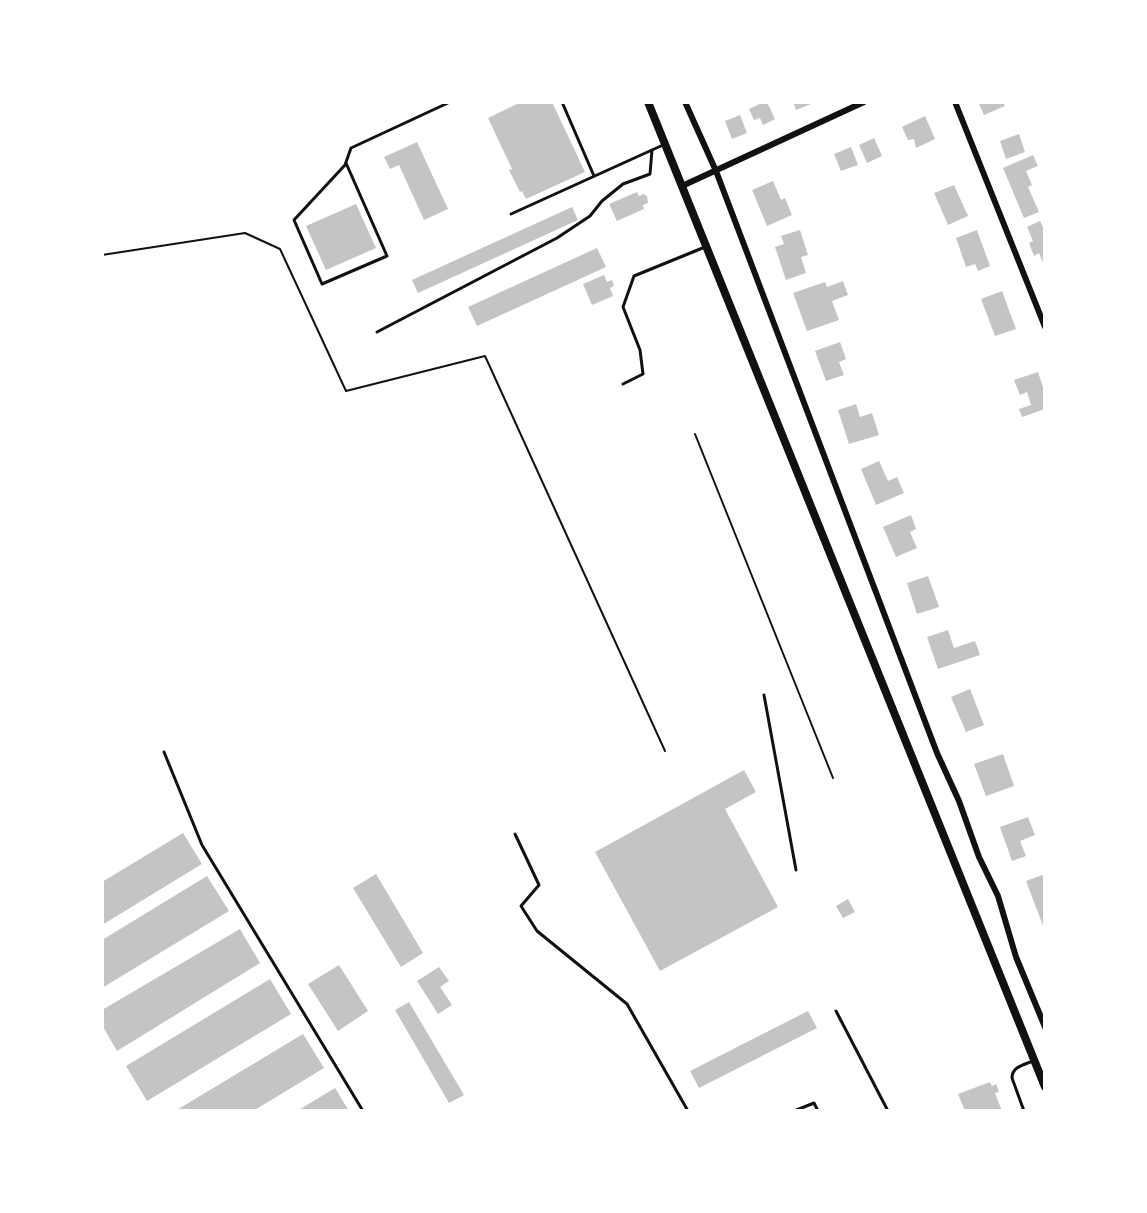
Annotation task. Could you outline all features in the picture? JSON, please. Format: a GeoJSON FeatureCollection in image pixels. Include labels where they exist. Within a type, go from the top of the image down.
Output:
{"type":"FeatureCollection","features":[{"type":"Feature","properties":{"kind":"main road"},"geometry":{"type":"LineString","coordinates":[[648,102],[1045,1087]]}},
{"type":"Feature","properties":{"kind":"street"},"geometry":{"type":"LineString","coordinates":[[685,102],[716,171],[933,742],[959,801],[979,857],[998,896],[1016,957],[1045,1027]]}},
{"type":"Feature","properties":{"kind":"street"},"geometry":{"type":"LineString","coordinates":[[682,186],[864,102]]}},
{"type":"Feature","properties":{"kind":"street"},"geometry":{"type":"LineString","coordinates":[[955,102],[1045,327]]}},
{"type":"Feature","properties":{"kind":"lane"},"geometry":{"type":"LineString","coordinates":[[346,163],[387,256],[322,284],[294,220],[346,163],[351,148],[450,102]]}},
{"type":"Feature","properties":{"kind":"lane"},"geometry":{"type":"LineString","coordinates":[[562,102],[594,176]]}},
{"type":"Feature","properties":{"kind":"lane"},"geometry":{"type":"LineString","coordinates":[[512,214],[664,144]]}},
{"type":"Feature","properties":{"kind":"lane"},"geometry":{"type":"LineString","coordinates":[[377,332],[557,238],[590,216],[602,201],[623,184],[650,174],[652,150]]}},
{"type":"Feature","properties":{"kind":"lane"},"geometry":{"type":"LineString","coordinates":[[623,384],[643,374],[640,350],[623,307],[634,276],[706,246]]}},
{"type":"Feature","properties":{"kind":"lane"},"geometry":{"type":"LineString","coordinates":[[764,695],[796,870]]}},
{"type":"Feature","properties":{"kind":"lane"},"geometry":{"type":"LineString","coordinates":[[164,752],[202,845],[363,1111]]}},
{"type":"Feature","properties":{"kind":"lane"},"geometry":{"type":"LineString","coordinates":[[515,834],[539,885],[521,906],[537,931],[627,1004],[688,1111]]}},
{"type":"Feature","properties":{"kind":"lane"},"geometry":{"type":"LineString","coordinates":[[836,1011],[888,1111]]}},
{"type":"Feature","properties":{"kind":"lane"},"geometry":{"type":"LineString","coordinates":[[1024,1111],[1011,1078],[1014,1070],[1034,1060]]}},
{"type":"Feature","properties":{"kind":"lane"},"geometry":{"type":"LineString","coordinates":[[794,1111],[814,1103],[818,1111]]}},
{"type":"Feature","properties":{"kind":"path"},"geometry":{"type":"LineString","coordinates":[[102,255],[245,233],[280,249],[346,391],[485,356],[665,751]]}},
{"type":"Feature","properties":{"kind":"path"},"geometry":{"type":"LineString","coordinates":[[695,434],[832,778]]}},
{"type":"Feature","properties":{"kind":"building"},"geometry":{"type":"Polygon","coordinates":[[[521,102],[552,102],[585,172],[526,199],[509,170],[512,169],[488,118],[521,102]]]}},
{"type":"Feature","properties":{"kind":"building"},"geometry":{"type":"Polygon","coordinates":[[[767,102],[775,119],[763,125],[760,118],[754,120],[749,109],[767,102]]]}},
{"type":"Feature","properties":{"kind":"building"},"geometry":{"type":"Polygon","coordinates":[[[793,102],[816,102],[796,110],[793,102]]]}},
{"type":"Feature","properties":{"kind":"building"},"geometry":{"type":"Polygon","coordinates":[[[978,102],[1003,102],[1005,106],[984,115],[978,102]]]}},
{"type":"Feature","properties":{"kind":"building"},"geometry":{"type":"Polygon","coordinates":[[[740,115],[747,133],[732,139],[725,121],[740,115]]]}},
{"type":"Feature","properties":{"kind":"building"},"geometry":{"type":"Polygon","coordinates":[[[925,116],[935,139],[916,148],[914,139],[908,140],[902,127],[925,116]]]}},
{"type":"Feature","properties":{"kind":"building"},"geometry":{"type":"Polygon","coordinates":[[[1019,134],[1025,152],[1006,159],[1000,141],[1019,134]]]}},
{"type":"Feature","properties":{"kind":"building"},"geometry":{"type":"Polygon","coordinates":[[[874,138],[882,156],[867,163],[859,145],[874,138]]]}},
{"type":"Feature","properties":{"kind":"building"},"geometry":{"type":"Polygon","coordinates":[[[417,142],[448,209],[424,220],[399,165],[390,169],[384,157],[417,142]]]}},
{"type":"Feature","properties":{"kind":"building"},"geometry":{"type":"Polygon","coordinates":[[[851,147],[858,165],[841,171],[834,154],[851,147]]]}},
{"type":"Feature","properties":{"kind":"building"},"geometry":{"type":"Polygon","coordinates":[[[1033,155],[1038,166],[1026,171],[1032,185],[1028,187],[1039,212],[1024,218],[1003,168],[1033,155]]]}},
{"type":"Feature","properties":{"kind":"building"},"geometry":{"type":"Polygon","coordinates":[[[773,181],[781,200],[785,198],[792,215],[767,226],[752,190],[773,181]]]}},
{"type":"Feature","properties":{"kind":"building"},"geometry":{"type":"Polygon","coordinates":[[[954,185],[968,216],[948,225],[934,193],[954,185]]]}},
{"type":"Feature","properties":{"kind":"building"},"geometry":{"type":"Polygon","coordinates":[[[637,192],[639,196],[644,194],[647,196],[648,203],[643,205],[644,209],[617,221],[609,204],[637,192]]]}},
{"type":"Feature","properties":{"kind":"building"},"geometry":{"type":"Polygon","coordinates":[[[356,204],[376,248],[326,270],[306,226],[356,204]]]}},
{"type":"Feature","properties":{"kind":"building"},"geometry":{"type":"Polygon","coordinates":[[[572,207],[578,220],[418,293],[412,280],[572,207]]]}},
{"type":"Feature","properties":{"kind":"building"},"geometry":{"type":"Polygon","coordinates":[[[1040,221],[1045,231],[1045,267],[1039,253],[1034,256],[1029,243],[1033,241],[1027,227],[1040,221]]]}},
{"type":"Feature","properties":{"kind":"building"},"geometry":{"type":"Polygon","coordinates":[[[800,230],[808,255],[801,257],[806,273],[786,280],[775,247],[784,244],[781,236],[800,230]]]}},
{"type":"Feature","properties":{"kind":"building"},"geometry":{"type":"Polygon","coordinates":[[[977,230],[990,266],[978,271],[975,264],[966,267],[956,238],[977,230]]]}},
{"type":"Feature","properties":{"kind":"building"},"geometry":{"type":"Polygon","coordinates":[[[597,248],[606,267],[477,326],[468,307],[597,248]]]}},
{"type":"Feature","properties":{"kind":"building"},"geometry":{"type":"Polygon","coordinates":[[[604,275],[607,282],[612,280],[614,286],[610,288],[613,296],[592,305],[583,284],[604,275]]]}},
{"type":"Feature","properties":{"kind":"building"},"geometry":{"type":"Polygon","coordinates":[[[843,281],[848,295],[832,301],[839,320],[807,331],[793,293],[825,282],[827,287],[843,281]]]}},
{"type":"Feature","properties":{"kind":"building"},"geometry":{"type":"Polygon","coordinates":[[[1002,291],[1016,329],[995,336],[981,299],[1002,291]]]}},
{"type":"Feature","properties":{"kind":"building"},"geometry":{"type":"Polygon","coordinates":[[[840,342],[846,359],[839,362],[844,375],[826,381],[815,351],[840,342]]]}},
{"type":"Feature","properties":{"kind":"building"},"geometry":{"type":"Polygon","coordinates":[[[1038,372],[1045,393],[1045,409],[1022,417],[1019,409],[1031,405],[1027,392],[1020,395],[1014,380],[1038,372]]]}},
{"type":"Feature","properties":{"kind":"building"},"geometry":{"type":"Polygon","coordinates":[[[856,404],[860,417],[872,413],[879,435],[849,444],[838,410],[856,404]]]}},
{"type":"Feature","properties":{"kind":"building"},"geometry":{"type":"Polygon","coordinates":[[[879,461],[888,481],[897,477],[904,493],[876,505],[861,469],[879,461]]]}},
{"type":"Feature","properties":{"kind":"building"},"geometry":{"type":"Polygon","coordinates":[[[911,515],[916,529],[910,532],[917,548],[896,557],[883,527],[911,515]]]}},
{"type":"Feature","properties":{"kind":"building"},"geometry":{"type":"Polygon","coordinates":[[[928,576],[939,607],[917,614],[907,583],[928,576]]]}},
{"type":"Feature","properties":{"kind":"building"},"geometry":{"type":"Polygon","coordinates":[[[948,630],[954,648],[975,641],[980,655],[938,669],[927,637],[948,630]]]}},
{"type":"Feature","properties":{"kind":"building"},"geometry":{"type":"Polygon","coordinates":[[[970,689],[984,725],[966,732],[951,697],[970,689]]]}},
{"type":"Feature","properties":{"kind":"building"},"geometry":{"type":"Polygon","coordinates":[[[1003,754],[1014,786],[986,796],[974,764],[1003,754]]]}},
{"type":"Feature","properties":{"kind":"building"},"geometry":{"type":"Polygon","coordinates":[[[744,770],[756,792],[725,809],[778,907],[660,971],[595,852],[744,770]]]}},
{"type":"Feature","properties":{"kind":"building"},"geometry":{"type":"Polygon","coordinates":[[[1028,817],[1035,835],[1020,841],[1026,856],[1012,861],[1000,827],[1028,817]]]}},
{"type":"Feature","properties":{"kind":"building"},"geometry":{"type":"Polygon","coordinates":[[[183,833],[202,864],[102,925],[102,882],[183,833]]]}},
{"type":"Feature","properties":{"kind":"building"},"geometry":{"type":"Polygon","coordinates":[[[376,874],[423,953],[401,967],[353,888],[376,874]]]}},
{"type":"Feature","properties":{"kind":"building"},"geometry":{"type":"Polygon","coordinates":[[[1045,874],[1045,931],[1026,881],[1045,874]]]}},
{"type":"Feature","properties":{"kind":"building"},"geometry":{"type":"Polygon","coordinates":[[[207,876],[229,911],[102,988],[102,940],[207,876]]]}},
{"type":"Feature","properties":{"kind":"building"},"geometry":{"type":"Polygon","coordinates":[[[848,899],[855,912],[843,918],[836,906],[848,899]]]}},
{"type":"Feature","properties":{"kind":"building"},"geometry":{"type":"Polygon","coordinates":[[[240,929],[260,963],[117,1051],[102,1025],[102,1010],[240,929]]]}},
{"type":"Feature","properties":{"kind":"building"},"geometry":{"type":"Polygon","coordinates":[[[339,965],[368,1011],[338,1031],[308,984],[339,965]]]}},
{"type":"Feature","properties":{"kind":"building"},"geometry":{"type":"Polygon","coordinates":[[[439,967],[449,981],[440,987],[452,1005],[438,1014],[417,981],[439,967]]]}},
{"type":"Feature","properties":{"kind":"building"},"geometry":{"type":"Polygon","coordinates":[[[270,979],[291,1014],[147,1101],[126,1066],[270,979]]]}},
{"type":"Feature","properties":{"kind":"building"},"geometry":{"type":"Polygon","coordinates":[[[409,1002],[464,1095],[449,1103],[395,1010],[409,1002]]]}},
{"type":"Feature","properties":{"kind":"building"},"geometry":{"type":"Polygon","coordinates":[[[808,1011],[817,1028],[699,1088],[690,1071],[808,1011]]]}},
{"type":"Feature","properties":{"kind":"building"},"geometry":{"type":"Polygon","coordinates":[[[303,1034],[324,1068],[253,1111],[175,1111],[303,1034]]]}},
{"type":"Feature","properties":{"kind":"building"},"geometry":{"type":"Polygon","coordinates":[[[990,1082],[992,1086],[996,1084],[999,1092],[995,1093],[1002,1111],[965,1111],[958,1094],[990,1082]]]}},
{"type":"Feature","properties":{"kind":"building"},"geometry":{"type":"Polygon","coordinates":[[[335,1088],[349,1111],[297,1111],[335,1088]]]}}]}
